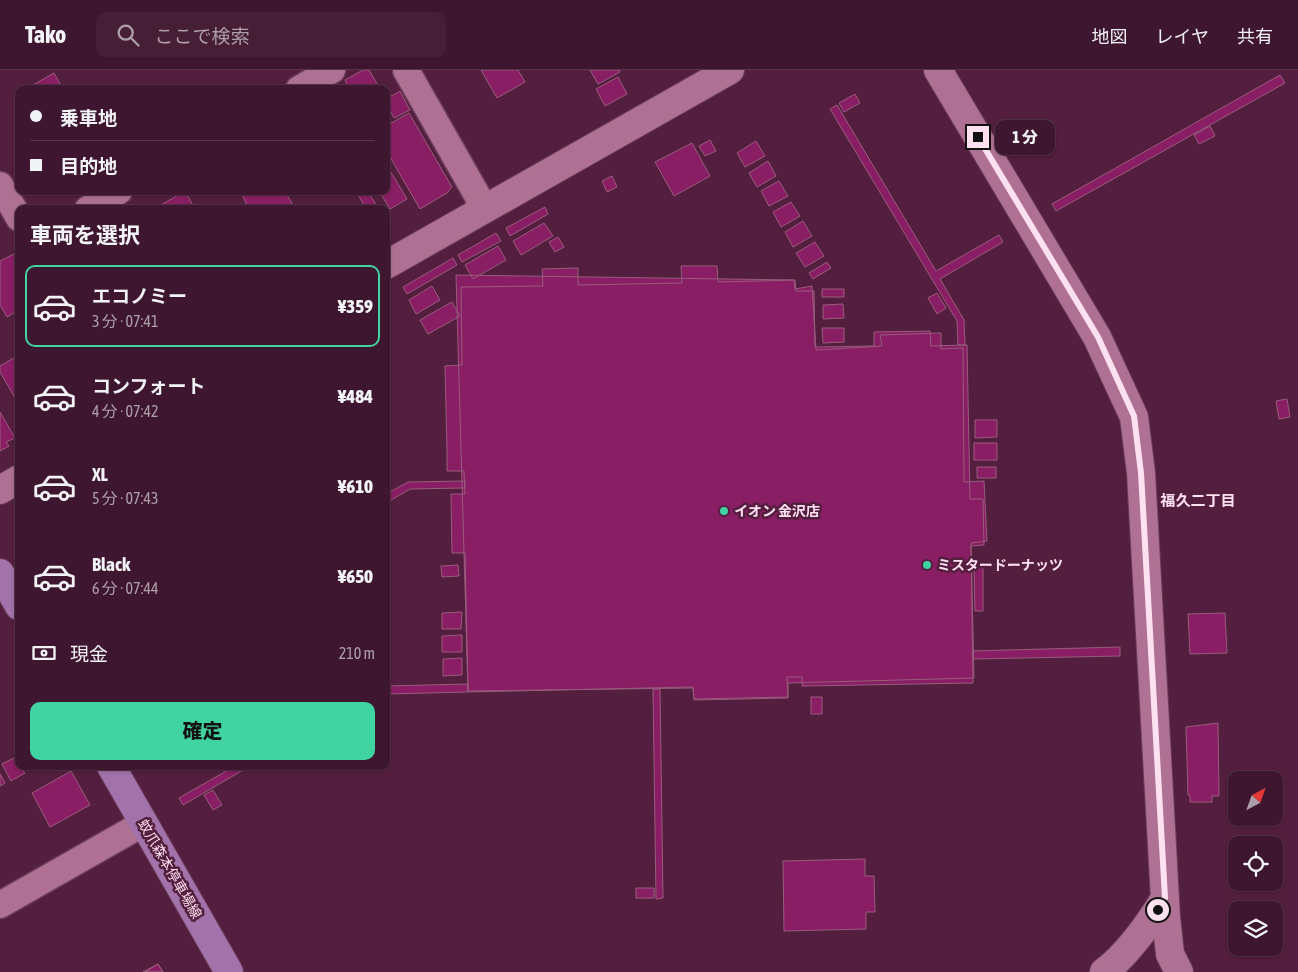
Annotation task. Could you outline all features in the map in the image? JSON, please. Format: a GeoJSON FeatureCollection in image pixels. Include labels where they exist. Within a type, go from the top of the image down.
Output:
{"type":"FeatureCollection","features":[{"type":"Feature","properties":{"kind":"main road"},"geometry":{"type":"LineString","coordinates":[[0,573],[15,599]]}},
{"type":"Feature","properties":{"kind":"main road","name":"蚊爪森本停車場線"},"geometry":{"type":"LineString","coordinates":[[113,770],[230,972]]}},
{"type":"Feature","properties":{"kind":"street"},"geometry":{"type":"LineString","coordinates":[[306,85],[332,70]]}},
{"type":"Feature","properties":{"kind":"street"},"geometry":{"type":"LineString","coordinates":[[406,70],[485,209]]}},
{"type":"Feature","properties":{"kind":"street"},"geometry":{"type":"LineString","coordinates":[[390,263],[730,70]]}},
{"type":"Feature","properties":{"kind":"street"},"geometry":{"type":"LineString","coordinates":[[938,70],[1098,337],[1134,416],[1141,473],[1165,898],[1170,954],[1180,972]]}},
{"type":"Feature","properties":{"kind":"street"},"geometry":{"type":"LineString","coordinates":[[0,185],[15,211]]}},
{"type":"Feature","properties":{"kind":"street"},"geometry":{"type":"LineString","coordinates":[[95,205],[112,195]]}},
{"type":"Feature","properties":{"kind":"street"},"geometry":{"type":"LineString","coordinates":[[0,490],[15,481]]}},
{"type":"Feature","properties":{"kind":"street"},"geometry":{"type":"LineString","coordinates":[[0,905],[144,823]]}},
{"type":"Feature","properties":{"kind":"street"},"geometry":{"type":"LineString","coordinates":[[1104,972],[1113,966],[1151,922],[1165,898]]}},
{"type":"Feature","properties":{"kind":"building"},"geometry":{"type":"Polygon","coordinates":[[[363,70],[369,70],[378,85],[347,85],[345,80],[363,70]]]}},
{"type":"Feature","properties":{"kind":"building"},"geometry":{"type":"Polygon","coordinates":[[[481,70],[518,70],[525,82],[497,98],[481,70]]]}},
{"type":"Feature","properties":{"kind":"building"},"geometry":{"type":"Polygon","coordinates":[[[590,70],[619,70],[620,72],[598,84],[590,70]]]}},
{"type":"Feature","properties":{"kind":"building"},"geometry":{"type":"Polygon","coordinates":[[[54,73],[61,85],[33,85],[54,73]]]}},
{"type":"Feature","properties":{"kind":"building"},"geometry":{"type":"Polygon","coordinates":[[[1280,75],[1285,83],[1056,211],[1052,204],[1280,75]]]}},
{"type":"Feature","properties":{"kind":"building"},"geometry":{"type":"Polygon","coordinates":[[[618,77],[627,94],[605,106],[596,89],[618,77]]]}},
{"type":"Feature","properties":{"kind":"building"},"geometry":{"type":"Polygon","coordinates":[[[400,91],[410,110],[394,118],[390,111],[390,97],[400,91]]]}},
{"type":"Feature","properties":{"kind":"building"},"geometry":{"type":"Polygon","coordinates":[[[855,94],[860,103],[844,112],[839,103],[855,94]]]}},
{"type":"Feature","properties":{"kind":"building"},"geometry":{"type":"Polygon","coordinates":[[[837,105],[936,271],[999,235],[1003,242],[940,279],[964,320],[965,345],[958,345],[957,321],[830,109],[837,105]]]}},
{"type":"Feature","properties":{"kind":"building"},"geometry":{"type":"Polygon","coordinates":[[[409,113],[452,187],[447,193],[420,209],[390,157],[390,124],[409,113]]]}},
{"type":"Feature","properties":{"kind":"building"},"geometry":{"type":"Polygon","coordinates":[[[1210,126],[1215,136],[1199,144],[1194,135],[1210,126]]]}},
{"type":"Feature","properties":{"kind":"building"},"geometry":{"type":"Polygon","coordinates":[[[710,140],[716,151],[705,156],[699,146],[710,140]]]}},
{"type":"Feature","properties":{"kind":"building"},"geometry":{"type":"Polygon","coordinates":[[[756,141],[765,156],[745,167],[737,153],[756,141]]]}},
{"type":"Feature","properties":{"kind":"building"},"geometry":{"type":"Polygon","coordinates":[[[692,143],[710,176],[674,196],[655,162],[692,143]]]}},
{"type":"Feature","properties":{"kind":"building"},"geometry":{"type":"Polygon","coordinates":[[[768,161],[776,176],[757,187],[749,173],[768,161]]]}},
{"type":"Feature","properties":{"kind":"building"},"geometry":{"type":"Polygon","coordinates":[[[390,171],[407,199],[390,209],[390,205],[388,205],[381,195],[390,195],[390,171]]]}},
{"type":"Feature","properties":{"kind":"building"},"geometry":{"type":"Polygon","coordinates":[[[612,176],[617,187],[607,192],[602,181],[612,176]]]}},
{"type":"Feature","properties":{"kind":"building"},"geometry":{"type":"Polygon","coordinates":[[[779,181],[788,196],[769,206],[761,191],[779,181]]]}},
{"type":"Feature","properties":{"kind":"building"},"geometry":{"type":"Polygon","coordinates":[[[178,195],[187,195],[193,205],[161,205],[178,195]]]}},
{"type":"Feature","properties":{"kind":"building"},"geometry":{"type":"Polygon","coordinates":[[[242,195],[287,195],[293,205],[247,205],[242,195]]]}},
{"type":"Feature","properties":{"kind":"building"},"geometry":{"type":"Polygon","coordinates":[[[358,195],[370,195],[376,205],[364,205],[358,195]]]}},
{"type":"Feature","properties":{"kind":"building"},"geometry":{"type":"Polygon","coordinates":[[[791,202],[800,216],[781,227],[773,212],[791,202]]]}},
{"type":"Feature","properties":{"kind":"building"},"geometry":{"type":"Polygon","coordinates":[[[545,207],[548,214],[510,236],[506,228],[545,207]]]}},
{"type":"Feature","properties":{"kind":"building"},"geometry":{"type":"Polygon","coordinates":[[[803,221],[812,236],[793,247],[785,232],[803,221]]]}},
{"type":"Feature","properties":{"kind":"building"},"geometry":{"type":"Polygon","coordinates":[[[544,223],[553,236],[521,255],[513,241],[544,223]]]}},
{"type":"Feature","properties":{"kind":"building"},"geometry":{"type":"Polygon","coordinates":[[[496,233],[501,241],[462,262],[458,255],[496,233]]]}},
{"type":"Feature","properties":{"kind":"building"},"geometry":{"type":"Polygon","coordinates":[[[558,237],[564,247],[555,252],[549,242],[558,237]]]}},
{"type":"Feature","properties":{"kind":"building"},"geometry":{"type":"Polygon","coordinates":[[[815,242],[824,256],[805,267],[796,253],[815,242]]]}},
{"type":"Feature","properties":{"kind":"building"},"geometry":{"type":"Polygon","coordinates":[[[498,246],[506,260],[473,279],[465,265],[498,246]]]}},
{"type":"Feature","properties":{"kind":"building"},"geometry":{"type":"Polygon","coordinates":[[[15,254],[15,312],[7,317],[0,305],[0,261],[15,254]]]}},
{"type":"Feature","properties":{"kind":"building"},"geometry":{"type":"Polygon","coordinates":[[[453,258],[457,265],[407,294],[403,287],[453,258]]]}},
{"type":"Feature","properties":{"kind":"building"},"geometry":{"type":"Polygon","coordinates":[[[827,262],[831,268],[813,279],[809,273],[827,262]]]}},
{"type":"Feature","properties":{"kind":"building","name":"イオン 金沢店"},"geometry":{"type":"Polygon","coordinates":[[[681,266],[717,266],[718,282],[795,280],[796,291],[814,291],[815,347],[874,346],[874,332],[930,331],[931,346],[967,345],[970,499],[983,499],[984,545],[971,546],[973,683],[802,686],[802,677],[787,677],[788,697],[694,699],[693,688],[468,691],[465,553],[452,553],[451,494],[465,494],[464,471],[447,471],[445,366],[462,365],[461,287],[543,286],[542,269],[578,268],[578,285],[682,283],[681,266]]]}},
{"type":"Feature","properties":{"kind":"building","name":"イオン 金沢店"},"geometry":{"type":"Polygon","coordinates":[[[456,275],[794,280],[795,289],[812,286],[816,350],[882,346],[880,335],[941,333],[941,349],[963,348],[964,482],[984,481],[987,541],[971,543],[974,678],[788,683],[788,698],[694,700],[693,687],[468,692],[456,275]]]}},
{"type":"Feature","properties":{"kind":"building"},"geometry":{"type":"Polygon","coordinates":[[[432,286],[440,300],[416,314],[409,300],[432,286]]]}},
{"type":"Feature","properties":{"kind":"building"},"geometry":{"type":"Polygon","coordinates":[[[822,289],[844,289],[844,297],[822,297],[822,289]]]}},
{"type":"Feature","properties":{"kind":"building"},"geometry":{"type":"Polygon","coordinates":[[[937,293],[946,308],[937,314],[928,298],[937,293]]]}},
{"type":"Feature","properties":{"kind":"building"},"geometry":{"type":"Polygon","coordinates":[[[452,302],[460,316],[428,334],[420,320],[452,302]]]}},
{"type":"Feature","properties":{"kind":"building"},"geometry":{"type":"Polygon","coordinates":[[[843,304],[844,318],[823,319],[823,305],[843,304]]]}},
{"type":"Feature","properties":{"kind":"building"},"geometry":{"type":"Polygon","coordinates":[[[822,328],[844,328],[844,342],[823,343],[822,328]]]}},
{"type":"Feature","properties":{"kind":"building"},"geometry":{"type":"Polygon","coordinates":[[[15,357],[15,398],[0,372],[0,366],[15,357]]]}},
{"type":"Feature","properties":{"kind":"building"},"geometry":{"type":"Polygon","coordinates":[[[1287,399],[1290,417],[1279,419],[1276,401],[1287,399]]]}},
{"type":"Feature","properties":{"kind":"building"},"geometry":{"type":"Polygon","coordinates":[[[0,412],[15,438],[6,442],[9,446],[0,451],[0,412]]]}},
{"type":"Feature","properties":{"kind":"building"},"geometry":{"type":"Polygon","coordinates":[[[975,420],[997,420],[997,437],[975,438],[975,420]]]}},
{"type":"Feature","properties":{"kind":"building"},"geometry":{"type":"Polygon","coordinates":[[[974,443],[997,443],[997,460],[974,460],[974,443]]]}},
{"type":"Feature","properties":{"kind":"building"},"geometry":{"type":"Polygon","coordinates":[[[977,467],[996,467],[996,478],[977,478],[977,467]]]}},
{"type":"Feature","properties":{"kind":"building"},"geometry":{"type":"Polygon","coordinates":[[[465,481],[465,488],[410,489],[390,501],[390,492],[408,482],[465,481]]]}},
{"type":"Feature","properties":{"kind":"building"},"geometry":{"type":"Polygon","coordinates":[[[458,565],[459,576],[442,577],[441,566],[458,565]]]}},
{"type":"Feature","properties":{"kind":"building"},"geometry":{"type":"Polygon","coordinates":[[[983,567],[983,611],[975,611],[974,568],[983,567]]]}},
{"type":"Feature","properties":{"kind":"building"},"geometry":{"type":"Polygon","coordinates":[[[462,612],[461,629],[442,629],[442,613],[462,612]]]}},
{"type":"Feature","properties":{"kind":"building"},"geometry":{"type":"Polygon","coordinates":[[[1225,613],[1227,653],[1190,654],[1188,614],[1225,613]]]}},
{"type":"Feature","properties":{"kind":"building"},"geometry":{"type":"Polygon","coordinates":[[[462,635],[462,652],[442,652],[442,636],[462,635]]]}},
{"type":"Feature","properties":{"kind":"building"},"geometry":{"type":"Polygon","coordinates":[[[1120,647],[1120,656],[973,659],[972,651],[1120,647]]]}},
{"type":"Feature","properties":{"kind":"building"},"geometry":{"type":"Polygon","coordinates":[[[462,658],[462,675],[443,676],[443,659],[462,658]]]}},
{"type":"Feature","properties":{"kind":"building"},"geometry":{"type":"Polygon","coordinates":[[[468,684],[468,692],[390,694],[390,686],[468,684]]]}},
{"type":"Feature","properties":{"kind":"building"},"geometry":{"type":"Polygon","coordinates":[[[653,689],[660,689],[663,898],[656,899],[653,689]]]}},
{"type":"Feature","properties":{"kind":"building"},"geometry":{"type":"Polygon","coordinates":[[[811,697],[822,697],[822,714],[811,714],[811,697]]]}},
{"type":"Feature","properties":{"kind":"building"},"geometry":{"type":"Polygon","coordinates":[[[1218,723],[1219,796],[1212,796],[1212,802],[1190,802],[1190,795],[1188,795],[1186,727],[1218,723]]]}},
{"type":"Feature","properties":{"kind":"building"},"geometry":{"type":"Polygon","coordinates":[[[15,758],[15,770],[22,770],[25,773],[11,781],[2,764],[15,758]]]}},
{"type":"Feature","properties":{"kind":"building"},"geometry":{"type":"Polygon","coordinates":[[[228,770],[243,770],[183,805],[179,798],[228,770]]]}},
{"type":"Feature","properties":{"kind":"building"},"geometry":{"type":"Polygon","coordinates":[[[71,771],[90,805],[50,827],[32,793],[71,771]]]}},
{"type":"Feature","properties":{"kind":"building"},"geometry":{"type":"Polygon","coordinates":[[[0,774],[5,783],[0,786],[0,774]]]}},
{"type":"Feature","properties":{"kind":"building"},"geometry":{"type":"Polygon","coordinates":[[[213,790],[222,805],[213,810],[204,795],[213,790]]]}},
{"type":"Feature","properties":{"kind":"building"},"geometry":{"type":"Polygon","coordinates":[[[865,859],[865,876],[874,876],[875,912],[866,912],[866,929],[784,931],[783,861],[865,859]]]}},
{"type":"Feature","properties":{"kind":"building"},"geometry":{"type":"Polygon","coordinates":[[[636,888],[654,888],[654,898],[636,898],[636,888]]]}},
{"type":"Feature","properties":{"kind":"building"},"geometry":{"type":"Polygon","coordinates":[[[158,964],[163,972],[143,972],[158,964]]]}},
{"type":"Feature","properties":{"kind":"building"},"geometry":{"type":"Polygon","coordinates":[[[158,964],[163,972],[145,972],[158,964]]]}},
{"type":"Feature","properties":{"kind":"place","name":"イオン 金沢店"},"geometry":{"type":"Point","coordinates":[724,511]}},
{"type":"Feature","properties":{"kind":"place","name":"ミスタードーナッツ"},"geometry":{"type":"Point","coordinates":[927,565]}},
{"type":"Feature","properties":{"kind":"district","name":"福久二丁目"},"geometry":{"type":"Point","coordinates":[1198,500]}},
{"type":"Feature","properties":{"kind":"route"},"geometry":{"type":"LineString","coordinates":[[978,137],[1098,337],[1134,416],[1141,473],[1165,898],[1158,910]]}}]}
